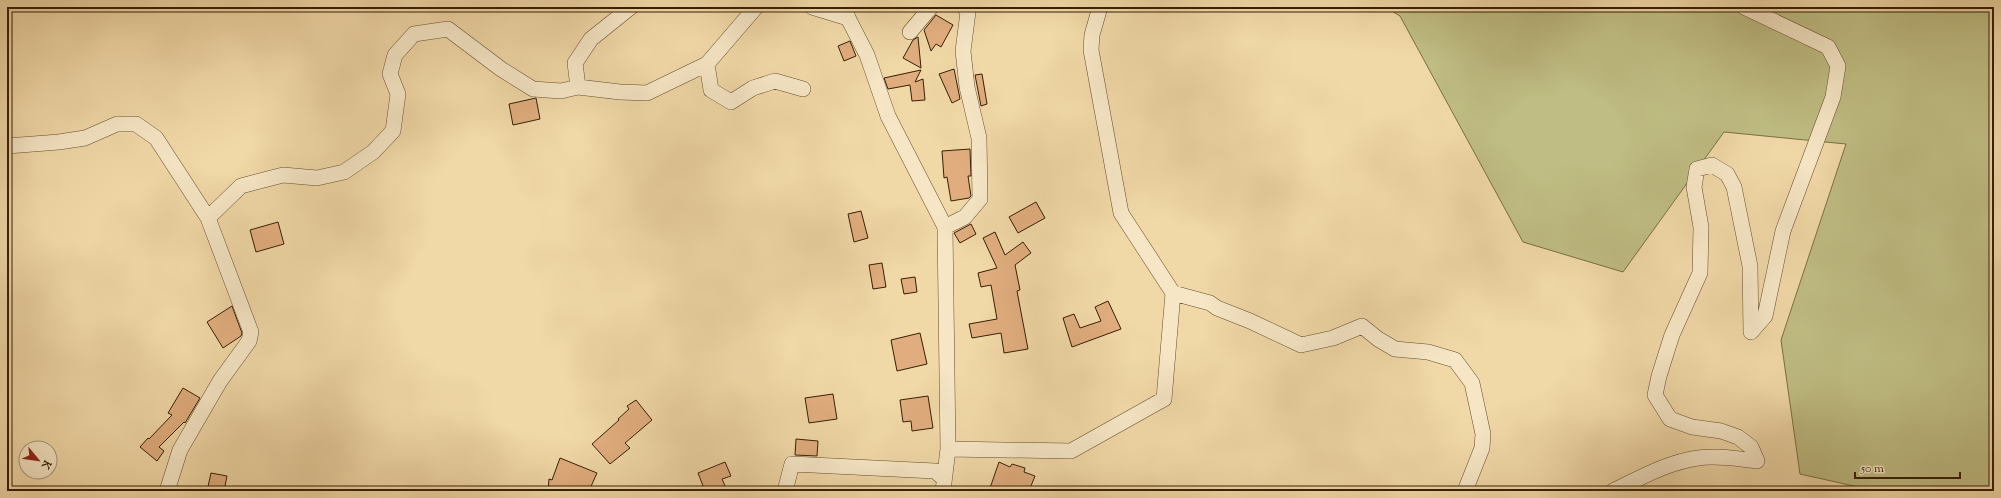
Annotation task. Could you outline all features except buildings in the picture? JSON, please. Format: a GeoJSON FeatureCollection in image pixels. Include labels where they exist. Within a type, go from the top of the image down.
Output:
{"type":"FeatureCollection","features":[{"type":"Feature","properties":{"kind":"street"},"geometry":{"type":"LineString","coordinates":[[578,87],[575,63],[590,39],[631,7]]}},
{"type":"Feature","properties":{"kind":"street"},"geometry":{"type":"LineString","coordinates":[[208,218],[241,186],[283,175],[317,178],[344,172],[374,152],[393,131],[398,94],[390,74],[394,55],[414,34],[448,29],[501,69],[533,89],[561,91],[578,87],[620,92],[647,93],[707,64],[756,7]]}},
{"type":"Feature","properties":{"kind":"street"},"geometry":{"type":"LineString","coordinates":[[812,7],[847,12],[867,55],[888,116],[944,228],[948,449],[944,485]]}},
{"type":"Feature","properties":{"kind":"street"},"geometry":{"type":"LineString","coordinates":[[910,32],[931,7]]}},
{"type":"Feature","properties":{"kind":"street"},"geometry":{"type":"LineString","coordinates":[[944,228],[965,217],[980,199],[979,138],[967,87],[963,51],[968,12],[964,7]]}},
{"type":"Feature","properties":{"kind":"street"},"geometry":{"type":"LineString","coordinates":[[948,449],[1071,451],[1164,399],[1173,293],[1121,213],[1091,50],[1092,35],[1100,7]]}},
{"type":"Feature","properties":{"kind":"street"},"geometry":{"type":"LineString","coordinates":[[1613,491],[1666,466],[1699,458],[1728,458],[1757,461],[1751,447],[1738,437],[1721,431],[1692,427],[1670,419],[1655,395],[1659,376],[1672,335],[1700,273],[1701,227],[1694,187],[1697,169],[1712,165],[1727,174],[1734,187],[1750,266],[1751,332],[1765,316],[1783,231],[1833,98],[1838,66],[1828,47],[1744,7]]}},
{"type":"Feature","properties":{"kind":"street"},"geometry":{"type":"LineString","coordinates":[[707,64],[711,90],[730,102],[753,88],[776,81],[804,89]]}},
{"type":"Feature","properties":{"kind":"street"},"geometry":{"type":"LineString","coordinates":[[7,146],[60,142],[85,138],[117,124],[136,124],[156,138],[208,218],[251,332],[249,341],[220,382],[180,450],[167,491]]}},
{"type":"Feature","properties":{"kind":"street"},"geometry":{"type":"LineString","coordinates":[[1173,293],[1210,303],[1216,308],[1250,321],[1301,345],[1333,338],[1362,326],[1378,339],[1395,348],[1428,352],[1455,360],[1472,383],[1483,434],[1482,448],[1465,491]]}},
{"type":"Feature","properties":{"kind":"street"},"geometry":{"type":"LineString","coordinates":[[785,491],[792,464],[936,471],[944,485]]}},
{"type":"Feature","properties":{"kind":"shaded area"},"geometry":{"type":"Polygon","coordinates":[[[1385,7],[1994,7],[1994,491],[1876,491],[1800,474],[1781,340],[1846,144],[1724,132],[1623,272],[1523,242],[1400,16],[1385,7]]]}}]}
